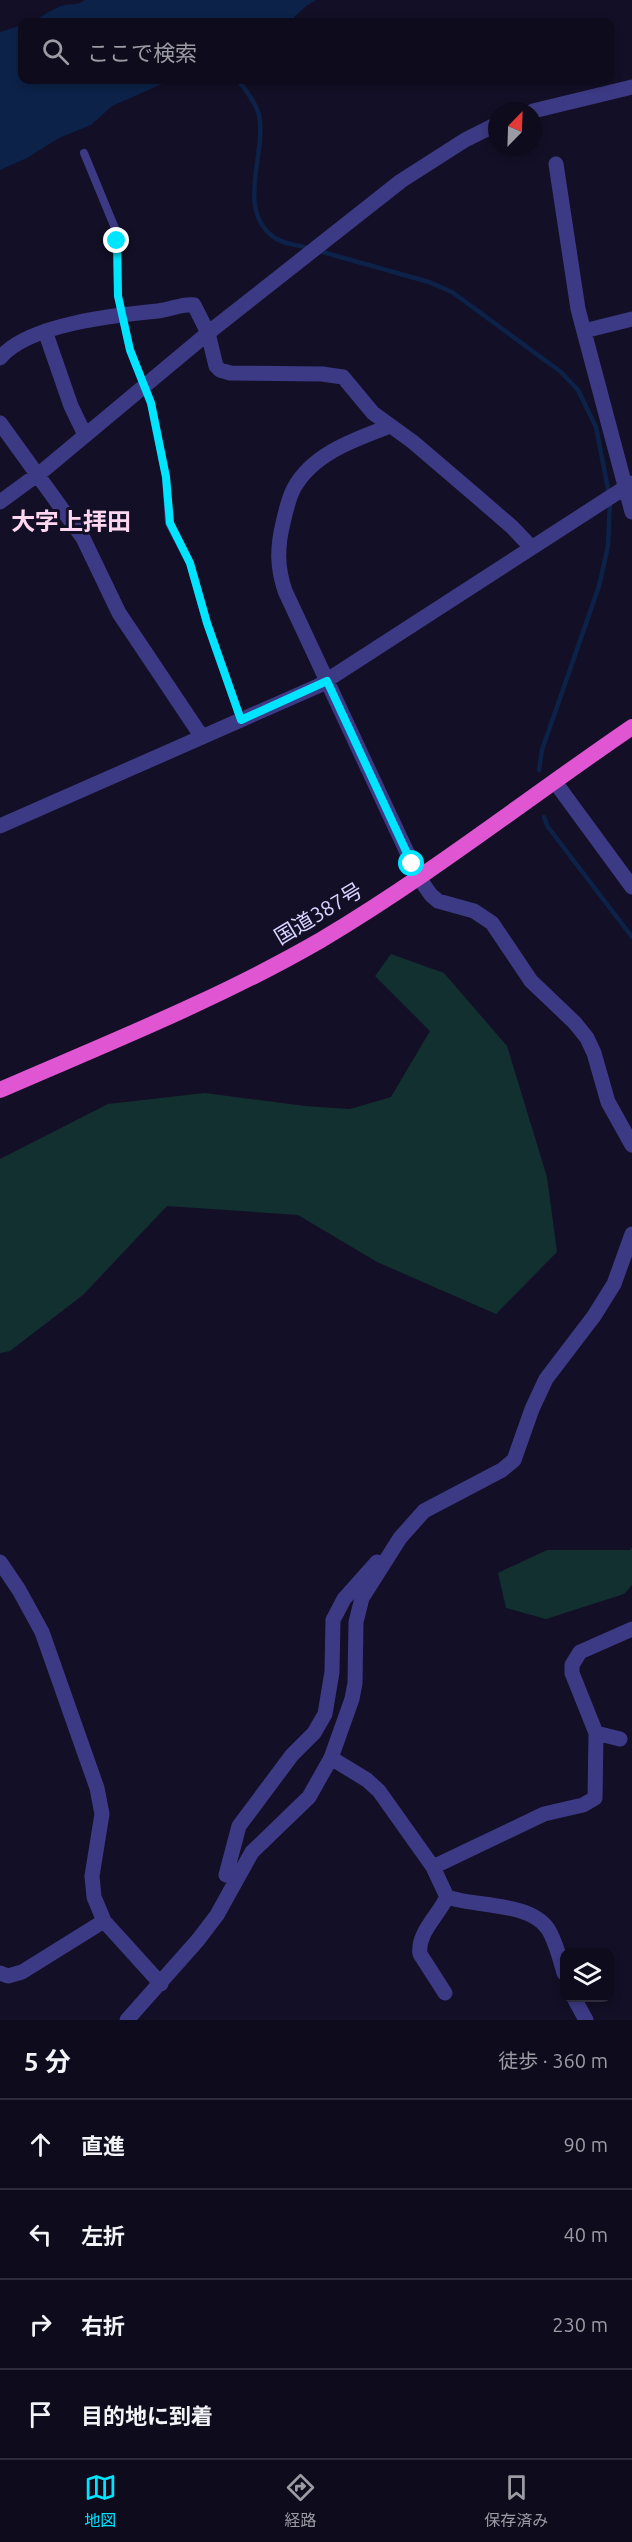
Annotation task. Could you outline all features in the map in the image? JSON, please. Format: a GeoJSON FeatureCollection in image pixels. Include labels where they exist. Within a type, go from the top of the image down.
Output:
{"type":"FeatureCollection","features":[{"type":"Feature","properties":{"kind":"highway","name":"国道387号"},"geometry":{"type":"LineString","coordinates":[[0,1090],[181,1012],[321,939],[419,878],[632,728]]}},
{"type":"Feature","properties":{"kind":"street"},"geometry":{"type":"LineString","coordinates":[[542,109],[632,87]]}},
{"type":"Feature","properties":{"kind":"street"},"geometry":{"type":"LineString","coordinates":[[0,502],[208,333],[407,177],[465,140],[488,128]]}},
{"type":"Feature","properties":{"kind":"street"},"geometry":{"type":"LineString","coordinates":[[556,164],[576,295],[584,331],[629,485],[632,512]]}},
{"type":"Feature","properties":{"kind":"street"},"geometry":{"type":"LineString","coordinates":[[0,358],[20,341],[45,331],[121,315],[159,311],[191,304],[196,307],[208,333],[216,366],[220,370],[230,373],[338,375],[348,381],[374,413],[512,527],[531,548]]}},
{"type":"Feature","properties":{"kind":"street"},"geometry":{"type":"LineString","coordinates":[[584,331],[632,319]]}},
{"type":"Feature","properties":{"kind":"street"},"geometry":{"type":"LineString","coordinates":[[45,331],[70,406],[85,435]]}},
{"type":"Feature","properties":{"kind":"street"},"geometry":{"type":"LineString","coordinates":[[0,423],[83,538],[128,628],[202,737]]}},
{"type":"Feature","properties":{"kind":"street"},"geometry":{"type":"LineString","coordinates":[[390,426],[334,449],[300,479],[288,503],[278,544],[280,577],[419,878],[438,901],[474,911],[492,923],[531,981],[575,1023],[587,1038],[594,1053],[608,1102],[632,1145]]}},
{"type":"Feature","properties":{"kind":"street"},"geometry":{"type":"LineString","coordinates":[[0,826],[327,681],[629,485]]}},
{"type":"Feature","properties":{"kind":"street"},"geometry":{"type":"LineString","coordinates":[[555,782],[632,887]]}},
{"type":"Feature","properties":{"kind":"street"},"geometry":{"type":"LineString","coordinates":[[226,1875],[239,1826],[292,1755],[314,1733],[325,1714],[332,1672],[332,1632],[337,1609],[363,1577],[424,1511],[435,1503],[502,1470],[513,1460],[546,1379],[594,1316],[614,1284],[632,1234]]}},
{"type":"Feature","properties":{"kind":"street"},"geometry":{"type":"LineString","coordinates":[[127,2020],[217,1915],[252,1852],[309,1797],[331,1758],[352,1699],[357,1660],[356,1622],[362,1598],[400,1538]]}},
{"type":"Feature","properties":{"kind":"street"},"geometry":{"type":"LineString","coordinates":[[0,1562],[19,1590],[42,1632],[97,1788],[102,1814],[92,1876],[94,1897],[104,1921],[161,1983]]}},
{"type":"Feature","properties":{"kind":"street"},"geometry":{"type":"LineString","coordinates":[[433,1867],[544,1814],[591,1802],[595,1798],[596,1733],[572,1673],[572,1665],[580,1652],[632,1629]]}},
{"type":"Feature","properties":{"kind":"street"},"geometry":{"type":"LineString","coordinates":[[596,1733],[620,1739]]}},
{"type":"Feature","properties":{"kind":"street"},"geometry":{"type":"LineString","coordinates":[[331,1758],[367,1780],[379,1791],[433,1867],[447,1897],[442,1909],[421,1938],[419,1947],[420,1954],[445,1994]]}},
{"type":"Feature","properties":{"kind":"street"},"geometry":{"type":"LineString","coordinates":[[447,1897],[523,1911],[538,1918],[547,1928],[560,1962]]}},
{"type":"Feature","properties":{"kind":"street"},"geometry":{"type":"LineString","coordinates":[[0,1973],[9,1976],[22,1972],[104,1921]]}},
{"type":"Feature","properties":{"kind":"street"},"geometry":{"type":"LineString","coordinates":[[576,2002],[586,2020]]}},
{"type":"Feature","properties":{"kind":"lane"},"geometry":{"type":"LineString","coordinates":[[84,153],[117,233],[117,287],[121,315],[130,350],[151,403],[163,462],[170,523],[190,563],[207,623],[241,720]]}},
{"type":"Feature","properties":{"kind":"green space"},"geometry":{"type":"Polygon","coordinates":[[[391,954],[444,973],[507,1046],[547,1177],[557,1252],[496,1314],[377,1262],[298,1215],[167,1206],[83,1295],[10,1351],[0,1353],[0,1159],[108,1104],[205,1093],[305,1106],[350,1109],[391,1097],[430,1031],[375,976],[391,954]]]}},
{"type":"Feature","properties":{"kind":"green space"},"geometry":{"type":"Polygon","coordinates":[[[632,1548],[632,1585],[624,1594],[546,1619],[506,1608],[498,1573],[547,1550],[630,1550],[632,1548]]]}},
{"type":"Feature","properties":{"kind":"water"},"geometry":{"type":"Polygon","coordinates":[[[85,0],[316,0],[293,18],[38,18],[61,6],[85,0]]]}},
{"type":"Feature","properties":{"kind":"water"},"geometry":{"type":"Polygon","coordinates":[[[18,26],[18,84],[162,84],[112,106],[91,125],[59,138],[27,158],[0,170],[0,32],[18,26]]]}},
{"type":"Feature","properties":{"kind":"waterway"},"geometry":{"type":"LineString","coordinates":[[241,84],[253,101],[259,115],[260,130],[254,195],[261,224],[276,239],[311,249]]}},
{"type":"Feature","properties":{"kind":"waterway"},"geometry":{"type":"LineString","coordinates":[[319,251],[429,282],[452,292],[561,372],[578,390],[596,427],[609,494]]}},
{"type":"Feature","properties":{"kind":"waterway"},"geometry":{"type":"LineString","coordinates":[[539,770],[542,750],[599,586],[608,546],[610,502]]}},
{"type":"Feature","properties":{"kind":"waterway"},"geometry":{"type":"LineString","coordinates":[[544,817],[548,827],[632,937]]}},
{"type":"Feature","properties":{"kind":"district","name":"大字上拝田"},"geometry":{"type":"Point","coordinates":[71,521]}},
{"type":"Feature","properties":{"kind":"route"},"geometry":{"type":"LineString","coordinates":[[117,241],[117,278],[121,315],[130,350],[151,403],[166,477],[170,523],[190,563],[199,599],[241,720],[327,681],[412,864]]}}]}
